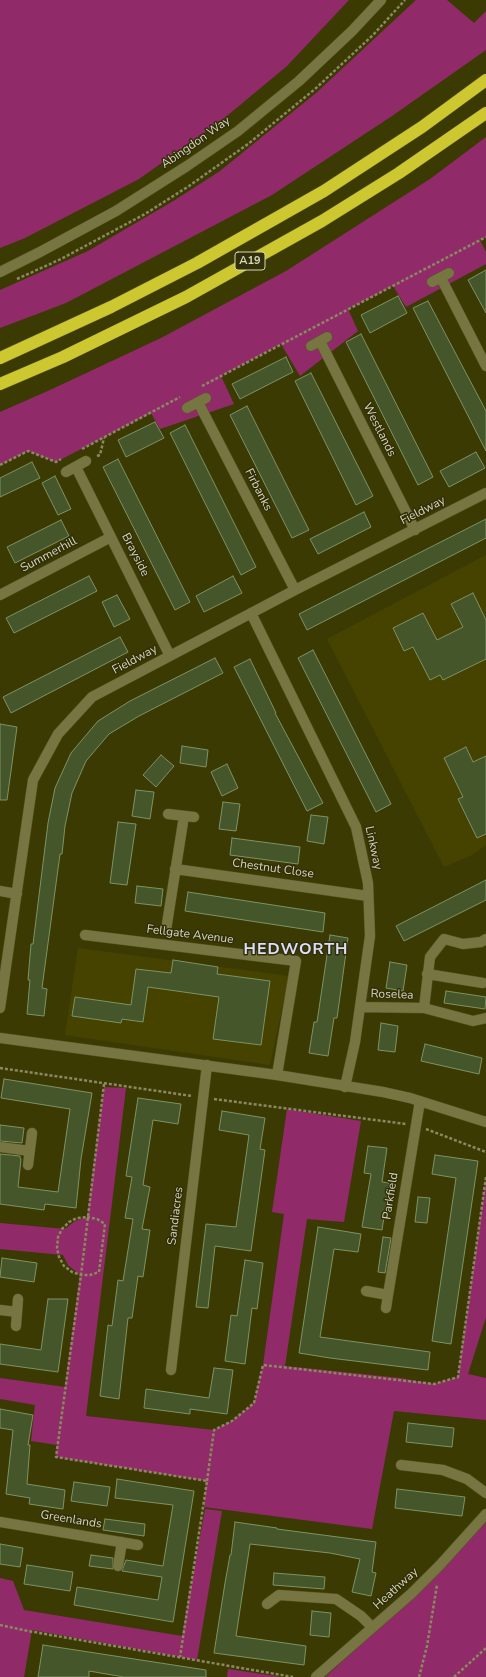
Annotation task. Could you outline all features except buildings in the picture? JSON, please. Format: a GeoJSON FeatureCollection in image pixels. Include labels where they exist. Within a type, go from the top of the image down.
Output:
{"type":"FeatureCollection","features":[{"type":"Feature","properties":{"kind":"highway","name":"A19"},"geometry":{"type":"LineString","coordinates":[[0,358],[111,307],[204,259],[324,191],[422,126],[486,80]]}},
{"type":"Feature","properties":{"kind":"highway","name":"A19"},"geometry":{"type":"LineString","coordinates":[[0,384],[63,357],[186,297],[322,221],[400,173],[486,113]]}},
{"type":"Feature","properties":{"kind":"street","name":"Abingdon Way"},"geometry":{"type":"LineString","coordinates":[[0,272],[116,211],[187,166],[238,131],[299,81],[352,31],[381,0]]}},
{"type":"Feature","properties":{"kind":"street"},"geometry":{"type":"LineString","coordinates":[[441,278],[486,366]]}},
{"type":"Feature","properties":{"kind":"street","name":"Westlands"},"geometry":{"type":"LineString","coordinates":[[319,341],[415,530]]}},
{"type":"Feature","properties":{"kind":"street","name":"Firbanks"},"geometry":{"type":"LineString","coordinates":[[187,408],[202,400],[295,590]]}},
{"type":"Feature","properties":{"kind":"street"},"geometry":{"type":"LineString","coordinates":[[66,472],[86,461]]}},
{"type":"Feature","properties":{"kind":"street","name":"Brayside"},"geometry":{"type":"LineString","coordinates":[[76,467],[170,656]]}},
{"type":"Feature","properties":{"kind":"street","name":"Fieldway"},"geometry":{"type":"LineString","coordinates":[[0,1008],[33,780],[58,734],[92,697],[295,590],[486,493]]}},
{"type":"Feature","properties":{"kind":"street","name":"Summerhill"},"geometry":{"type":"LineString","coordinates":[[0,595],[111,537]]}},
{"type":"Feature","properties":{"kind":"street","name":"Linkway"},"geometry":{"type":"LineString","coordinates":[[251,613],[356,827],[368,883],[370,936],[355,1042],[345,1087]]}},
{"type":"Feature","properties":{"kind":"street"},"geometry":{"type":"LineString","coordinates":[[166,930],[175,869],[189,816],[168,814]]}},
{"type":"Feature","properties":{"kind":"street","name":"Chestnut Close"},"geometry":{"type":"LineString","coordinates":[[175,869],[368,896]]}},
{"type":"Feature","properties":{"kind":"street"},"geometry":{"type":"LineString","coordinates":[[0,891],[17,894]]}},
{"type":"Feature","properties":{"kind":"street","name":"Fellgate Avenue"},"geometry":{"type":"LineString","coordinates":[[85,935],[296,961],[277,1075]]}},
{"type":"Feature","properties":{"kind":"street","name":"Roselea"},"geometry":{"type":"LineString","coordinates":[[424,1008],[430,956],[444,939],[463,944],[486,940]]}},
{"type":"Feature","properties":{"kind":"street"},"geometry":{"type":"LineString","coordinates":[[427,974],[483,983]]}},
{"type":"Feature","properties":{"kind":"street","name":"Roselea"},"geometry":{"type":"LineString","coordinates":[[360,1007],[424,1008],[474,1021],[486,1018]]}},
{"type":"Feature","properties":{"kind":"street"},"geometry":{"type":"LineString","coordinates":[[0,1038],[207,1065],[383,1092],[420,1101],[486,1122]]}},
{"type":"Feature","properties":{"kind":"street","name":"Sandiacres"},"geometry":{"type":"LineString","coordinates":[[170,1370],[207,1065]]}},
{"type":"Feature","properties":{"kind":"street","name":"Parkfield"},"geometry":{"type":"LineString","coordinates":[[386,1308],[420,1101]]}},
{"type":"Feature","properties":{"kind":"street"},"geometry":{"type":"LineString","coordinates":[[28,1165],[32,1133]]}},
{"type":"Feature","properties":{"kind":"street"},"geometry":{"type":"LineString","coordinates":[[0,1147],[30,1151]]}},
{"type":"Feature","properties":{"kind":"street"},"geometry":{"type":"LineString","coordinates":[[366,1291],[388,1295]]}},
{"type":"Feature","properties":{"kind":"street"},"geometry":{"type":"LineString","coordinates":[[16,1326],[18,1299]]}},
{"type":"Feature","properties":{"kind":"street"},"geometry":{"type":"LineString","coordinates":[[0,1310],[17,1312]]}},
{"type":"Feature","properties":{"kind":"street"},"geometry":{"type":"LineString","coordinates":[[402,1465],[443,1470],[467,1479],[486,1493]]}},
{"type":"Feature","properties":{"kind":"street","name":"Heathway"},"geometry":{"type":"LineString","coordinates":[[316,1677],[412,1593],[440,1565],[486,1514]]}},
{"type":"Feature","properties":{"kind":"street","name":"Greenlands"},"geometry":{"type":"LineString","coordinates":[[0,1522],[138,1545]]}},
{"type":"Feature","properties":{"kind":"street"},"geometry":{"type":"LineString","coordinates":[[118,1566],[122,1542]]}},
{"type":"Feature","properties":{"kind":"street"},"geometry":{"type":"LineString","coordinates":[[267,1604],[279,1595],[336,1599],[361,1616],[372,1627]]}},
{"type":"Feature","properties":{"kind":"path"},"geometry":{"type":"LineString","coordinates":[[200,387],[486,237]]}},
{"type":"Feature","properties":{"kind":"path"},"geometry":{"type":"LineString","coordinates":[[14,280],[61,259]]}},
{"type":"Feature","properties":{"kind":"path"},"geometry":{"type":"LineString","coordinates":[[77,451],[186,394]]}},
{"type":"Feature","properties":{"kind":"path"},"geometry":{"type":"LineString","coordinates":[[86,461],[100,455],[104,437]]}},
{"type":"Feature","properties":{"kind":"path"},"geometry":{"type":"LineString","coordinates":[[0,465],[28,451],[56,462],[63,458]]}},
{"type":"Feature","properties":{"kind":"path"},"geometry":{"type":"LineString","coordinates":[[0,1068],[104,1084],[416,1125],[486,1152]]}},
{"type":"Feature","properties":{"kind":"path"},"geometry":{"type":"LineString","coordinates":[[104,1084],[81,1275],[56,1457],[207,1480]]}},
{"type":"Feature","properties":{"kind":"path"},"geometry":{"type":"LineString","coordinates":[[180,1657],[214,1430],[232,1421],[254,1403],[264,1365],[434,1384],[458,1377],[486,1177]]}},
{"type":"Feature","properties":{"kind":"path"},"geometry":{"type":"LineString","coordinates":[[87,1217],[97,1219],[105,1224],[99,1272],[90,1275],[81,1275],[72,1272],[64,1266],[59,1257],[57,1243],[62,1229],[69,1222],[77,1218],[87,1217]]}},
{"type":"Feature","properties":{"kind":"path"},"geometry":{"type":"LineString","coordinates":[[419,1677],[427,1646],[440,1565]]}},
{"type":"Feature","properties":{"kind":"path"},"geometry":{"type":"LineString","coordinates":[[0,1625],[293,1677]]}},
{"type":"Feature","properties":{"kind":"path"},"geometry":{"type":"LineString","coordinates":[[454,1677],[486,1648]]}},
{"type":"Feature","properties":{"kind":"shaded area"},"geometry":{"type":"Polygon","coordinates":[[[0,0],[349,0],[287,66],[222,120],[139,179],[25,238],[0,248],[0,0]]]}},
{"type":"Feature","properties":{"kind":"shaded area"},"geometry":{"type":"Polygon","coordinates":[[[416,0],[447,0],[474,23],[486,11],[486,50],[392,116],[272,195],[66,303],[0,328],[0,290],[88,251],[175,200],[220,171],[316,93],[416,0]]]}},
{"type":"Feature","properties":{"kind":"shaded area"},"geometry":{"type":"Polygon","coordinates":[[[486,137],[486,237],[480,240],[486,252],[486,264],[406,307],[393,286],[348,309],[358,331],[300,376],[281,344],[221,376],[234,404],[160,429],[151,413],[56,462],[28,451],[0,465],[0,412],[161,338],[286,271],[430,179],[486,137]]]}},
{"type":"Feature","properties":{"kind":"shaded area"},"geometry":{"type":"Polygon","coordinates":[[[486,555],[486,845],[472,855],[444,867],[327,639],[486,555]]]}},
{"type":"Feature","properties":{"kind":"shaded area"},"geometry":{"type":"Polygon","coordinates":[[[78,948],[289,976],[270,1065],[65,1035],[78,948]]]}},
{"type":"Feature","properties":{"kind":"shaded area"},"geometry":{"type":"Polygon","coordinates":[[[104,1087],[126,1088],[86,1416],[214,1430],[232,1421],[254,1403],[263,1365],[284,1214],[272,1212],[287,1109],[361,1121],[344,1222],[307,1219],[285,1366],[400,1378],[434,1384],[458,1377],[486,1177],[486,1317],[468,1374],[486,1378],[486,1420],[394,1411],[372,1529],[204,1507],[206,1481],[56,1457],[57,1445],[31,1441],[35,1405],[0,1399],[0,1378],[65,1387],[80,1275],[68,1265],[63,1255],[0,1249],[0,1223],[65,1229],[75,1221],[87,1217],[104,1087]]]}},
{"type":"Feature","properties":{"kind":"shaded area"},"geometry":{"type":"Polygon","coordinates":[[[205,1509],[222,1511],[197,1660],[32,1630],[24,1677],[0,1677],[0,1578],[13,1581],[24,1610],[182,1636],[205,1509]]]}},
{"type":"Feature","properties":{"kind":"shaded area"},"geometry":{"type":"Polygon","coordinates":[[[486,1522],[486,1677],[325,1677],[429,1583],[486,1522]]]}},
{"type":"Feature","properties":{"kind":"shaded area"},"geometry":{"type":"Polygon","coordinates":[[[228,1669],[282,1677],[227,1677],[228,1669]]]}},
{"type":"Feature","properties":{"kind":"district","name":"HEDWORTH"},"geometry":{"type":"Point","coordinates":[296,950]}}]}
